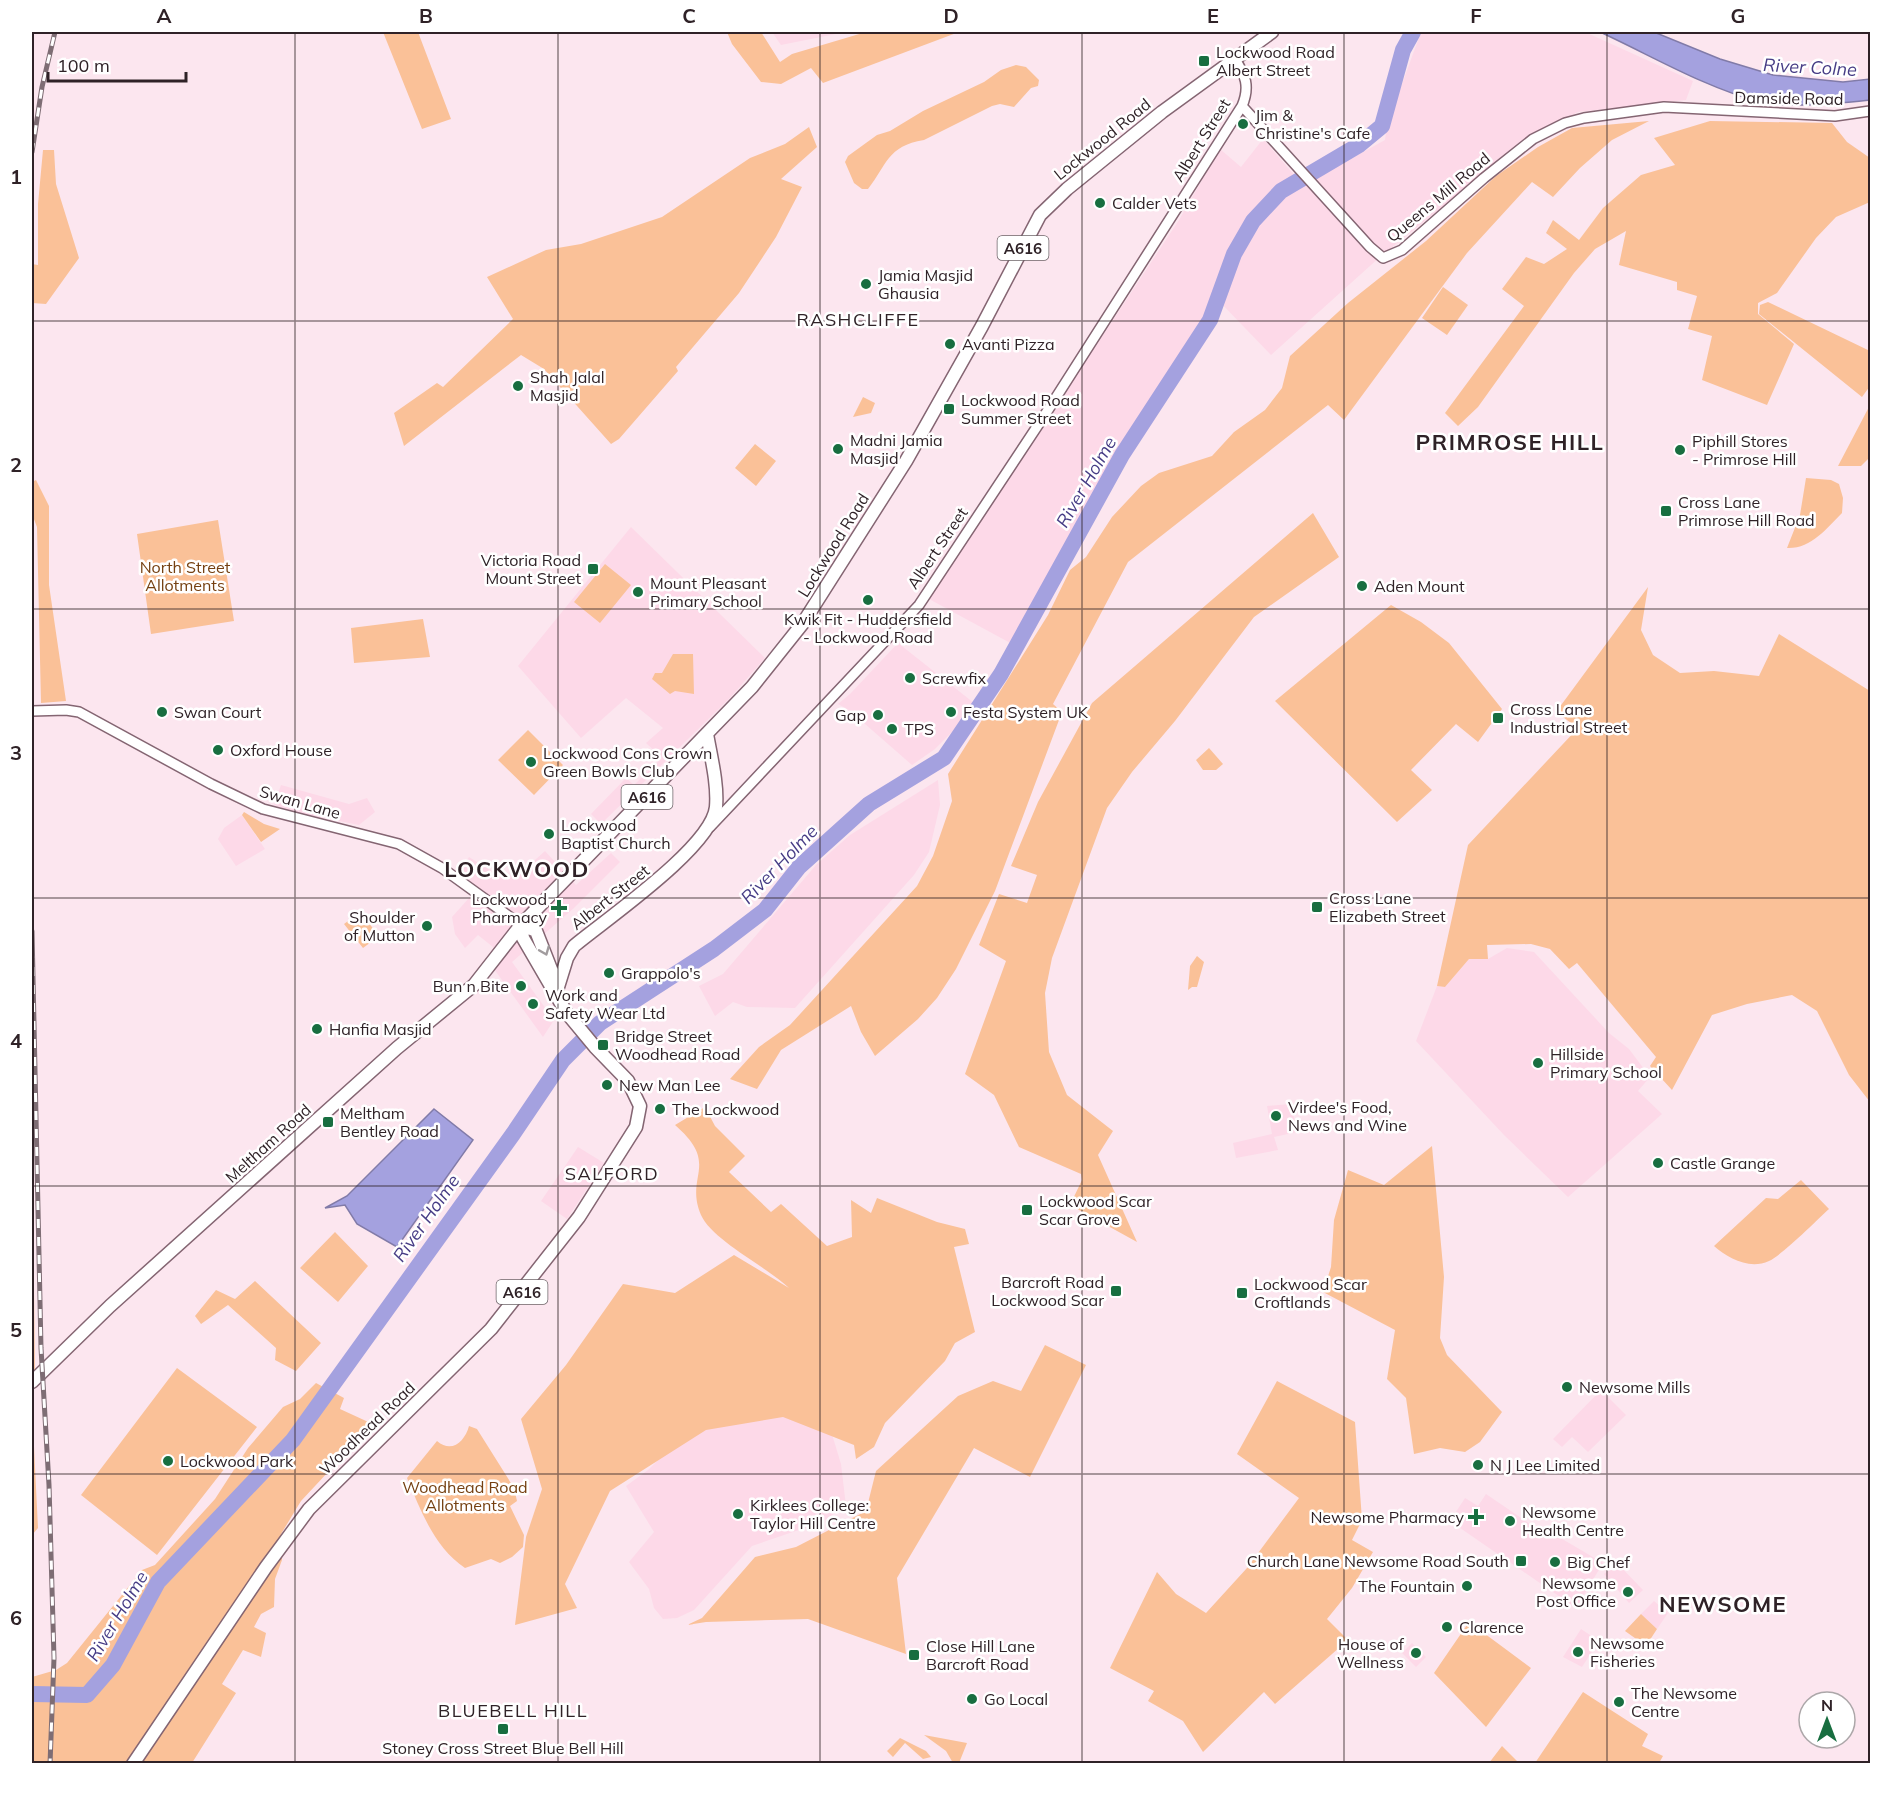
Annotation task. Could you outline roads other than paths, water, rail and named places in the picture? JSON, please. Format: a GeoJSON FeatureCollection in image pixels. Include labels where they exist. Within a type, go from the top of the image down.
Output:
{"type":"FeatureCollection","features":[{"type":"Feature","properties":{"kind":"main road","name":"A616"},"geometry":{"type":"LineString","coordinates":[[1234,58],[1272,32]]}},
{"type":"Feature","properties":{"kind":"main road","name":"Lockwood Road"},"geometry":{"type":"LineString","coordinates":[[521,925],[752,687],[803,623],[939,405],[1040,215],[1076,181],[1234,58]]}},
{"type":"Feature","properties":{"kind":"main road"},"geometry":{"type":"LineString","coordinates":[[704,830],[716,808],[707,734]]}},
{"type":"Feature","properties":{"kind":"main road","name":"Albert Street"},"geometry":{"type":"LineString","coordinates":[[558,994],[567,958],[574,946],[659,880],[704,830]]}},
{"type":"Feature","properties":{"kind":"main road","name":"A616"},"geometry":{"type":"LineString","coordinates":[[521,925],[523,938],[558,994]]}},
{"type":"Feature","properties":{"kind":"main road","name":"Meltham Road"},"geometry":{"type":"LineString","coordinates":[[32,1383],[110,1306],[397,1048],[474,985],[521,925]]}},
{"type":"Feature","properties":{"kind":"main road","name":"Woodhead Road"},"geometry":{"type":"LineString","coordinates":[[133,1764],[266,1567],[309,1509],[491,1329],[579,1218],[636,1127],[640,1106],[628,1081],[575,1023],[558,994]]}},
{"type":"Feature","properties":{"kind":"street","name":"Albert Street"},"geometry":{"type":"LineString","coordinates":[[704,830],[718,819],[919,605],[1048,410],[1242,106],[1247,95],[1247,83],[1234,58]]}},
{"type":"Feature","properties":{"kind":"street","name":"Queens Mill Road"},"geometry":{"type":"LineString","coordinates":[[1242,106],[1377,255],[1390,256],[1402,250],[1484,178],[1546,131],[1584,118],[1664,107],[1706,109]]}},
{"type":"Feature","properties":{"kind":"street","name":"Damside Road"},"geometry":{"type":"LineString","coordinates":[[1706,109],[1749,114],[1835,116],[1870,111]]}},
{"type":"Feature","properties":{"kind":"street","name":"Swan Lane"},"geometry":{"type":"LineString","coordinates":[[32,711],[79,712],[211,784],[263,809],[399,844],[442,868],[521,925]]}},
{"type":"Feature","properties":{"kind":"waterway","name":"River Holme"},"geometry":{"type":"LineString","coordinates":[[32,1694],[87,1695],[113,1665],[158,1582],[293,1440],[513,1134],[563,1060],[600,1023],[714,949],[765,910],[799,867],[869,804],[944,758],[1001,674],[1122,455],[1210,320],[1234,254],[1253,221],[1281,191],[1359,145],[1382,126],[1403,50],[1413,32]]}},
{"type":"Feature","properties":{"kind":"railway"},"geometry":{"type":"LineString","coordinates":[[32,152],[42,87],[55,32]]}},
{"type":"Feature","properties":{"kind":"railway"},"geometry":{"type":"LineString","coordinates":[[32,931],[41,1348],[49,1485],[54,1658],[50,1764]]}},
{"type":"Feature","properties":{"kind":"place","name":"Lockwood Road Albert Street"},"geometry":{"type":"Point","coordinates":[1204,61]}},
{"type":"Feature","properties":{"kind":"place","name":"Jim & Christine's Cafe"},"geometry":{"type":"Point","coordinates":[1243,124]}},
{"type":"Feature","properties":{"kind":"place","name":"Calder Vets"},"geometry":{"type":"Point","coordinates":[1100,203]}},
{"type":"Feature","properties":{"kind":"place","name":"Jamia Masjid Ghausia"},"geometry":{"type":"Point","coordinates":[866,284]}},
{"type":"Feature","properties":{"kind":"place","name":"Avanti Pizza"},"geometry":{"type":"Point","coordinates":[950,344]}},
{"type":"Feature","properties":{"kind":"place","name":"Shah Jalal Masjid"},"geometry":{"type":"Point","coordinates":[518,386]}},
{"type":"Feature","properties":{"kind":"place","name":"Lockwood Road Summer Street"},"geometry":{"type":"Point","coordinates":[949,409]}},
{"type":"Feature","properties":{"kind":"place","name":"Madni Jamia Masjid"},"geometry":{"type":"Point","coordinates":[838,449]}},
{"type":"Feature","properties":{"kind":"place","name":"Piphill Stores - Primrose Hill"},"geometry":{"type":"Point","coordinates":[1680,450]}},
{"type":"Feature","properties":{"kind":"place","name":"Cross Lane Primrose Hill Road"},"geometry":{"type":"Point","coordinates":[1666,511]}},
{"type":"Feature","properties":{"kind":"place","name":"Victoria Road Mount Street"},"geometry":{"type":"Point","coordinates":[593,569]}},
{"type":"Feature","properties":{"kind":"place","name":"Aden Mount"},"geometry":{"type":"Point","coordinates":[1362,586]}},
{"type":"Feature","properties":{"kind":"place","name":"Mount Pleasant Primary School"},"geometry":{"type":"Point","coordinates":[638,592]}},
{"type":"Feature","properties":{"kind":"place","name":"Kwik Fit - Huddersfield - Lockwood Road"},"geometry":{"type":"Point","coordinates":[868,600]}},
{"type":"Feature","properties":{"kind":"place","name":"Screwfix"},"geometry":{"type":"Point","coordinates":[910,678]}},
{"type":"Feature","properties":{"kind":"place","name":"Swan Court"},"geometry":{"type":"Point","coordinates":[162,712]}},
{"type":"Feature","properties":{"kind":"place","name":"Festa System UK"},"geometry":{"type":"Point","coordinates":[951,712]}},
{"type":"Feature","properties":{"kind":"place","name":"Gap"},"geometry":{"type":"Point","coordinates":[878,715]}},
{"type":"Feature","properties":{"kind":"place","name":"Cross Lane Industrial Street"},"geometry":{"type":"Point","coordinates":[1498,718]}},
{"type":"Feature","properties":{"kind":"place","name":"TPS"},"geometry":{"type":"Point","coordinates":[892,729]}},
{"type":"Feature","properties":{"kind":"place","name":"Oxford House"},"geometry":{"type":"Point","coordinates":[218,750]}},
{"type":"Feature","properties":{"kind":"place","name":"Lockwood Cons Crown Green Bowls Club"},"geometry":{"type":"Point","coordinates":[531,762]}},
{"type":"Feature","properties":{"kind":"place","name":"Lockwood Baptist Church"},"geometry":{"type":"Point","coordinates":[549,834]}},
{"type":"Feature","properties":{"kind":"place","name":"Cross Lane Elizabeth Street"},"geometry":{"type":"Point","coordinates":[1317,907]}},
{"type":"Feature","properties":{"kind":"place","name":"Lockwood Pharmacy"},"geometry":{"type":"Point","coordinates":[559,908]}},
{"type":"Feature","properties":{"kind":"place","name":"Shoulder of Mutton"},"geometry":{"type":"Point","coordinates":[427,926]}},
{"type":"Feature","properties":{"kind":"place","name":"Grappolo's"},"geometry":{"type":"Point","coordinates":[609,973]}},
{"type":"Feature","properties":{"kind":"place","name":"Bun n Bite"},"geometry":{"type":"Point","coordinates":[521,986]}},
{"type":"Feature","properties":{"kind":"place","name":"Work and Safety Wear Ltd"},"geometry":{"type":"Point","coordinates":[533,1004]}},
{"type":"Feature","properties":{"kind":"place","name":"Hanfia Masjid"},"geometry":{"type":"Point","coordinates":[317,1029]}},
{"type":"Feature","properties":{"kind":"place","name":"Bridge Street Woodhead Road"},"geometry":{"type":"Point","coordinates":[603,1045]}},
{"type":"Feature","properties":{"kind":"place","name":"Hillside Primary School"},"geometry":{"type":"Point","coordinates":[1538,1063]}},
{"type":"Feature","properties":{"kind":"place","name":"New Man Lee"},"geometry":{"type":"Point","coordinates":[607,1085]}},
{"type":"Feature","properties":{"kind":"place","name":"The Lockwood"},"geometry":{"type":"Point","coordinates":[660,1109]}},
{"type":"Feature","properties":{"kind":"place","name":"Virdee's Food, News and Wine"},"geometry":{"type":"Point","coordinates":[1276,1116]}},
{"type":"Feature","properties":{"kind":"place","name":"Meltham Bentley Road"},"geometry":{"type":"Point","coordinates":[328,1122]}},
{"type":"Feature","properties":{"kind":"place","name":"Castle Grange"},"geometry":{"type":"Point","coordinates":[1658,1163]}},
{"type":"Feature","properties":{"kind":"place","name":"Lockwood Scar Scar Grove"},"geometry":{"type":"Point","coordinates":[1027,1210]}},
{"type":"Feature","properties":{"kind":"place","name":"Barcroft Road Lockwood Scar"},"geometry":{"type":"Point","coordinates":[1116,1291]}},
{"type":"Feature","properties":{"kind":"place","name":"Lockwood Scar Croftlands"},"geometry":{"type":"Point","coordinates":[1242,1293]}},
{"type":"Feature","properties":{"kind":"place","name":"Newsome Mills"},"geometry":{"type":"Point","coordinates":[1567,1387]}},
{"type":"Feature","properties":{"kind":"place","name":"Lockwood Park"},"geometry":{"type":"Point","coordinates":[168,1461]}},
{"type":"Feature","properties":{"kind":"place","name":"N J Lee Limited"},"geometry":{"type":"Point","coordinates":[1478,1465]}},
{"type":"Feature","properties":{"kind":"place","name":"Kirklees College: Taylor Hill Centre"},"geometry":{"type":"Point","coordinates":[738,1514]}},
{"type":"Feature","properties":{"kind":"place","name":"Newsome Pharmacy"},"geometry":{"type":"Point","coordinates":[1476,1517]}},
{"type":"Feature","properties":{"kind":"place","name":"Newsome Health Centre"},"geometry":{"type":"Point","coordinates":[1510,1521]}},
{"type":"Feature","properties":{"kind":"place","name":"Church Lane Newsome Road South"},"geometry":{"type":"Point","coordinates":[1521,1561]}},
{"type":"Feature","properties":{"kind":"place","name":"Big Chef"},"geometry":{"type":"Point","coordinates":[1555,1562]}},
{"type":"Feature","properties":{"kind":"place","name":"The Fountain"},"geometry":{"type":"Point","coordinates":[1467,1586]}},
{"type":"Feature","properties":{"kind":"place","name":"Newsome Post Office"},"geometry":{"type":"Point","coordinates":[1628,1592]}},
{"type":"Feature","properties":{"kind":"place","name":"Clarence"},"geometry":{"type":"Point","coordinates":[1447,1627]}},
{"type":"Feature","properties":{"kind":"place","name":"Newsome Fisheries"},"geometry":{"type":"Point","coordinates":[1578,1652]}},
{"type":"Feature","properties":{"kind":"place","name":"House of Wellness"},"geometry":{"type":"Point","coordinates":[1416,1653]}},
{"type":"Feature","properties":{"kind":"place","name":"Close Hill Lane Barcroft Road"},"geometry":{"type":"Point","coordinates":[914,1655]}},
{"type":"Feature","properties":{"kind":"place","name":"Go Local"},"geometry":{"type":"Point","coordinates":[972,1699]}},
{"type":"Feature","properties":{"kind":"place","name":"The Newsome Centre"},"geometry":{"type":"Point","coordinates":[1619,1702]}},
{"type":"Feature","properties":{"kind":"place","name":"Stoney Cross Street Blue Bell Hill"},"geometry":{"type":"Point","coordinates":[503,1729]}},
{"type":"Feature","properties":{"kind":"district","name":"RASHCLIFFE"},"geometry":{"type":"Point","coordinates":[858,319]}},
{"type":"Feature","properties":{"kind":"district","name":"PRIMROSE HILL"},"geometry":{"type":"Point","coordinates":[1510,442]}},
{"type":"Feature","properties":{"kind":"district","name":"LOCKWOOD"},"geometry":{"type":"Point","coordinates":[517,869]}},
{"type":"Feature","properties":{"kind":"district","name":"SALFORD"},"geometry":{"type":"Point","coordinates":[612,1173]}},
{"type":"Feature","properties":{"kind":"district","name":"NEWSOME"},"geometry":{"type":"Point","coordinates":[1723,1604]}},
{"type":"Feature","properties":{"kind":"district","name":"BLUEBELL HILL"},"geometry":{"type":"Point","coordinates":[513,1710]}},
{"type":"Feature","properties":{"kind":"water label","name":"River Colne"},"geometry":{"type":"Point","coordinates":[1810,67]}},
{"type":"Feature","properties":{"kind":"park label","name":"North Street Allotments"},"geometry":{"type":"Point","coordinates":[185,576]}},
{"type":"Feature","properties":{"kind":"park label","name":"Woodhead Road Allotments"},"geometry":{"type":"Point","coordinates":[465,1496]}}]}
